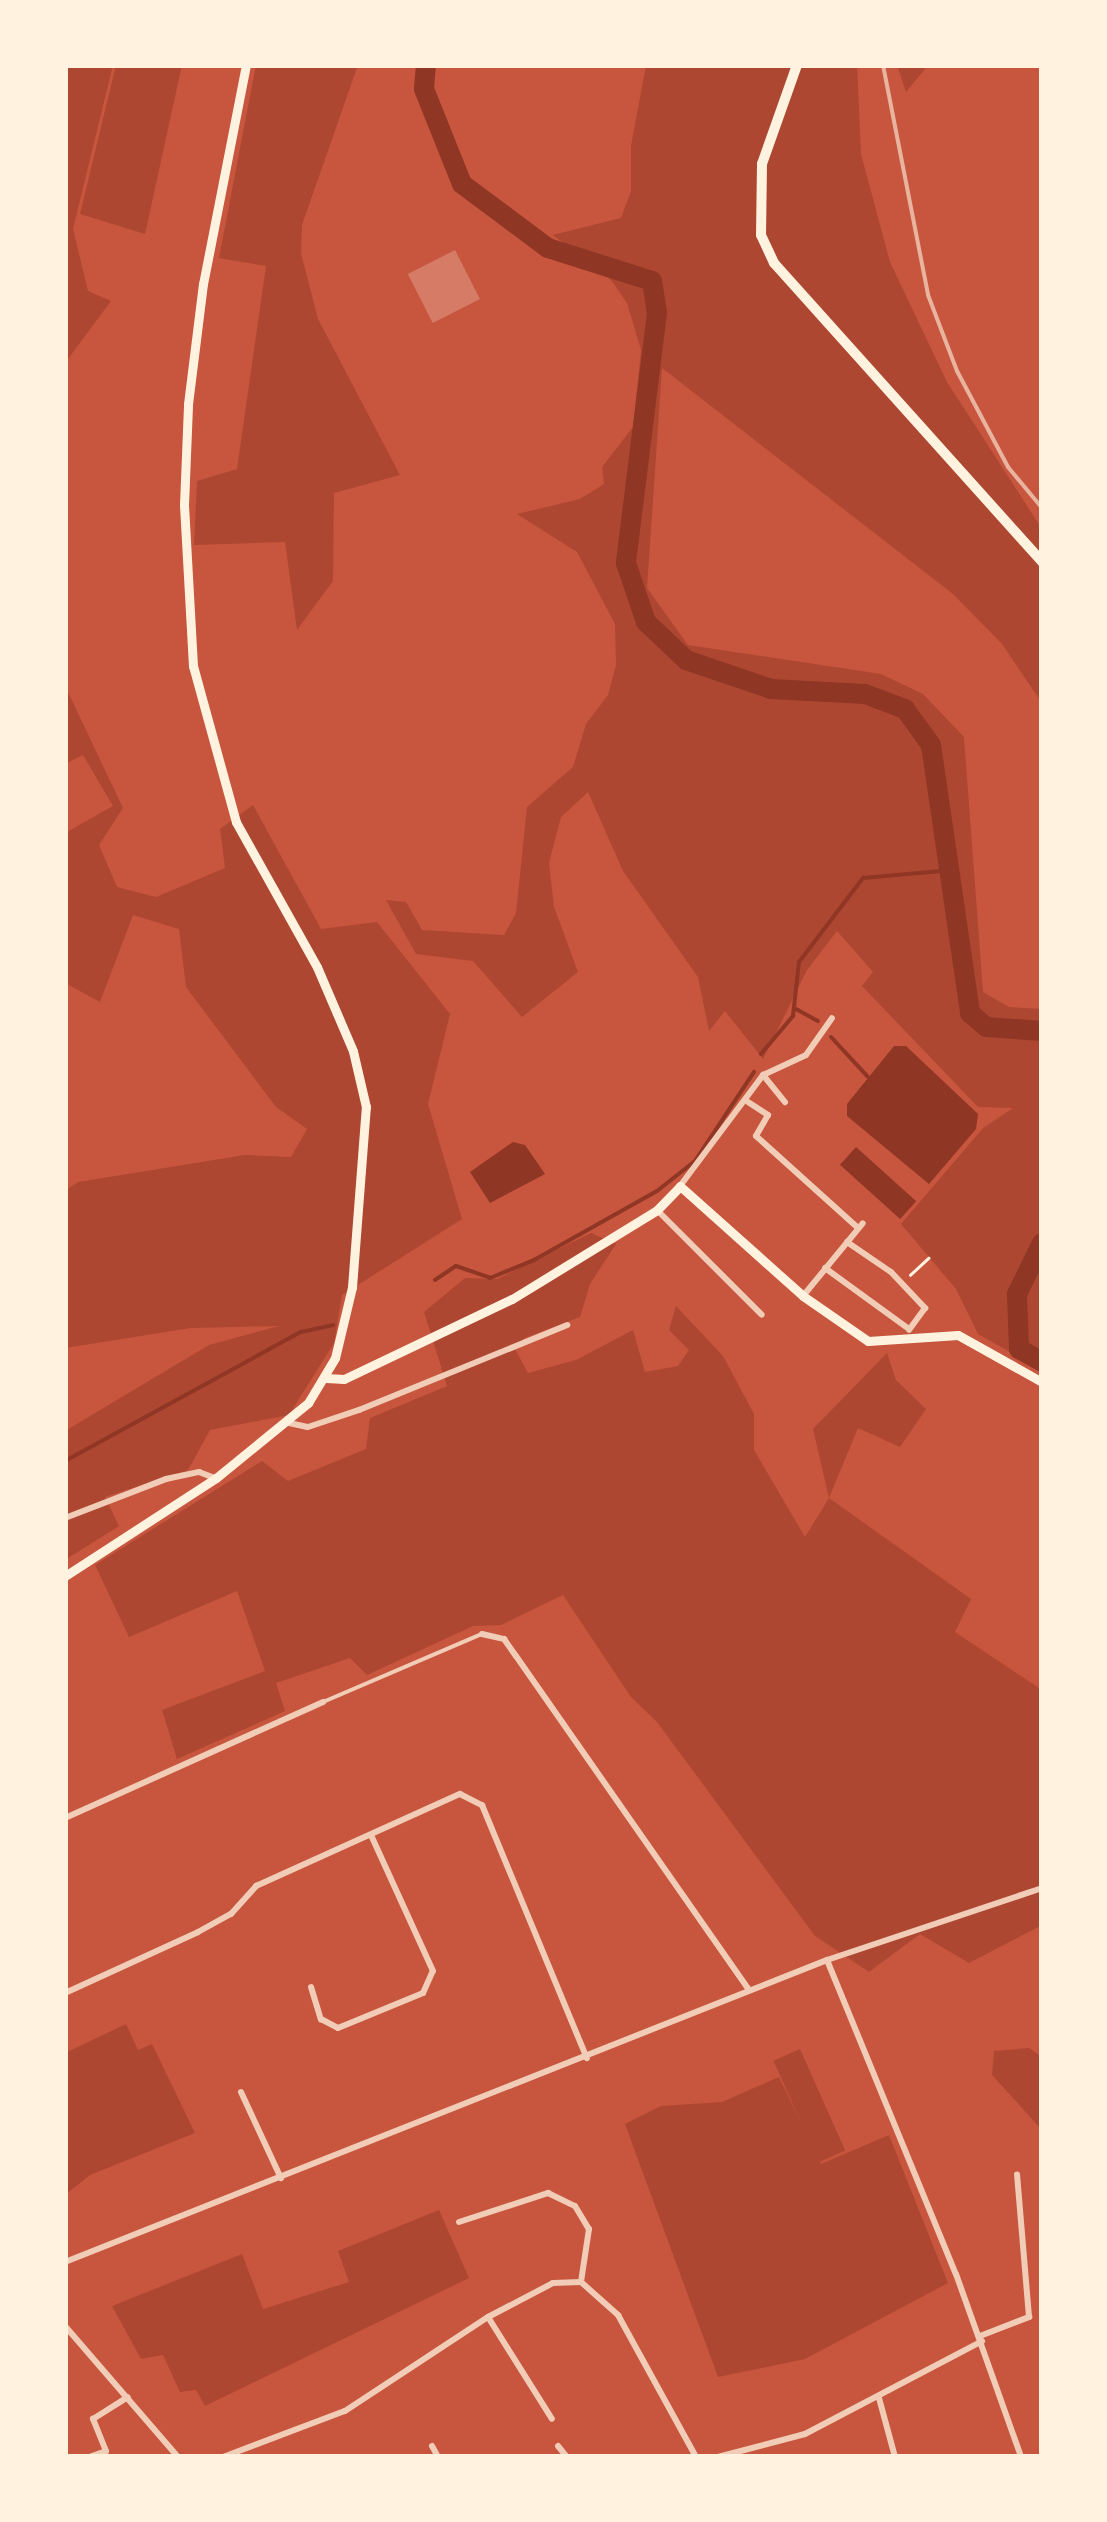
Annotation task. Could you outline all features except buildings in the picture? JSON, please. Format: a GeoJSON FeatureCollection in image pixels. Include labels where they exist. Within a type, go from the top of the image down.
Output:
{"type":"FeatureCollection","features":[{"type":"Feature","properties":{"kind":"main road"},"geometry":{"type":"LineString","coordinates":[[65,1576],[216,1478],[288,1423],[326,1378],[352,1287],[366,1107],[353,1050],[317,966],[221,784],[193,666],[184,505],[188,404],[246,65]]}},
{"type":"Feature","properties":{"kind":"main road"},"geometry":{"type":"LineString","coordinates":[[797,65],[762,164],[762,235],[774,263],[1042,562]]}},
{"type":"Feature","properties":{"kind":"main road"},"geometry":{"type":"LineString","coordinates":[[326,1378],[344,1379],[512,1299],[657,1210],[680,1186],[803,1296],[868,1342],[909,1335],[958,1336],[1042,1382]]}},
{"type":"Feature","properties":{"kind":"street"},"geometry":{"type":"LineString","coordinates":[[680,1186],[748,1102],[763,1074],[806,1054],[832,1018]]}},
{"type":"Feature","properties":{"kind":"street"},"geometry":{"type":"LineString","coordinates":[[763,1074],[785,1102]]}},
{"type":"Feature","properties":{"kind":"street"},"geometry":{"type":"LineString","coordinates":[[748,1102],[768,1115],[756,1136],[860,1226],[803,1296]]}},
{"type":"Feature","properties":{"kind":"street"},"geometry":{"type":"LineString","coordinates":[[657,1210],[762,1315]]}},
{"type":"Feature","properties":{"kind":"street"},"geometry":{"type":"LineString","coordinates":[[825,1268],[909,1335],[925,1308],[901,1283],[846,1242]]}},
{"type":"Feature","properties":{"kind":"street"},"geometry":{"type":"LineString","coordinates":[[288,1423],[308,1426],[359,1410],[568,1325]]}},
{"type":"Feature","properties":{"kind":"street"},"geometry":{"type":"LineString","coordinates":[[65,1518],[166,1480],[200,1472],[216,1478]]}},
{"type":"Feature","properties":{"kind":"street"},"geometry":{"type":"LineString","coordinates":[[482,1634],[504,1640],[750,1990]]}},
{"type":"Feature","properties":{"kind":"street"},"geometry":{"type":"LineString","coordinates":[[65,1818],[323,1702]]}},
{"type":"Feature","properties":{"kind":"street"},"geometry":{"type":"LineString","coordinates":[[65,1992],[231,1914],[256,1886],[460,1794],[482,1805],[587,2058]]}},
{"type":"Feature","properties":{"kind":"street"},"geometry":{"type":"LineString","coordinates":[[311,1988],[321,2018],[338,2028],[423,1993],[433,1971],[371,1835]]}},
{"type":"Feature","properties":{"kind":"street"},"geometry":{"type":"LineString","coordinates":[[65,2262],[826,1960],[1042,1888]]}},
{"type":"Feature","properties":{"kind":"street"},"geometry":{"type":"LineString","coordinates":[[826,1960],[981,2339],[1021,2457]]}},
{"type":"Feature","properties":{"kind":"street"},"geometry":{"type":"LineString","coordinates":[[241,2092],[281,2178]]}},
{"type":"Feature","properties":{"kind":"street"},"geometry":{"type":"LineString","coordinates":[[718,2457],[764,2446],[879,2398],[1029,2316],[1017,2175]]}},
{"type":"Feature","properties":{"kind":"street"},"geometry":{"type":"LineString","coordinates":[[459,2222],[548,2193],[575,2206],[589,2229],[581,2282]]}},
{"type":"Feature","properties":{"kind":"street"},"geometry":{"type":"LineString","coordinates":[[223,2457],[344,2411],[488,2317],[553,2284],[581,2282],[618,2315],[696,2457]]}},
{"type":"Feature","properties":{"kind":"street"},"geometry":{"type":"LineString","coordinates":[[488,2317],[552,2419]]}},
{"type":"Feature","properties":{"kind":"street"},"geometry":{"type":"LineString","coordinates":[[65,2326],[178,2457]]}},
{"type":"Feature","properties":{"kind":"street"},"geometry":{"type":"LineString","coordinates":[[88,2457],[106,2450],[93,2419],[128,2398]]}},
{"type":"Feature","properties":{"kind":"street"},"geometry":{"type":"LineString","coordinates":[[879,2398],[895,2457]]}},
{"type":"Feature","properties":{"kind":"street"},"geometry":{"type":"LineString","coordinates":[[432,2446],[438,2457]]}},
{"type":"Feature","properties":{"kind":"street"},"geometry":{"type":"LineString","coordinates":[[558,2446],[566,2457]]}},
{"type":"Feature","properties":{"kind":"street"},"geometry":{"type":"LineString","coordinates":[[764,2446],[767,2457]]}},
{"type":"Feature","properties":{"kind":"lane"},"geometry":{"type":"LineString","coordinates":[[323,1702],[482,1634]]}},
{"type":"Feature","properties":{"kind":"path"},"geometry":{"type":"LineString","coordinates":[[901,1283],[928,1258]]}},
{"type":"Feature","properties":{"kind":"shaded area"},"geometry":{"type":"Polygon","coordinates":[[[65,65],[113,65],[73,229],[88,291],[111,301],[65,363],[65,65]]]}},
{"type":"Feature","properties":{"kind":"shaded area"},"geometry":{"type":"Polygon","coordinates":[[[116,65],[182,65],[145,234],[80,214],[116,65]]]}},
{"type":"Feature","properties":{"kind":"shaded area"},"geometry":{"type":"Polygon","coordinates":[[[256,65],[358,65],[302,225],[301,253],[318,319],[400,475],[334,493],[333,581],[297,630],[285,542],[194,545],[197,481],[237,469],[266,266],[219,258],[256,65]]]}},
{"type":"Feature","properties":{"kind":"shaded area"},"geometry":{"type":"Polygon","coordinates":[[[646,65],[857,65],[861,154],[890,262],[947,382],[1042,529],[1042,703],[1002,644],[953,594],[662,368],[647,588],[688,645],[881,674],[923,694],[964,737],[983,992],[1009,1007],[1042,1009],[1042,1370],[978,1334],[956,1289],[901,1224],[983,1128],[1013,1108],[978,1107],[862,986],[873,972],[837,931],[807,970],[763,1059],[725,1011],[709,1031],[698,977],[623,871],[588,792],[561,817],[549,863],[554,907],[578,972],[522,1017],[473,961],[416,954],[386,900],[406,902],[422,930],[504,935],[516,913],[527,807],[573,767],[586,724],[608,695],[616,665],[615,624],[577,552],[517,514],[580,499],[604,484],[602,467],[633,427],[641,350],[627,303],[611,280],[553,235],[621,218],[631,191],[631,146],[646,65]]]}},
{"type":"Feature","properties":{"kind":"shaded area"},"geometry":{"type":"Polygon","coordinates":[[[897,65],[925,65],[906,92],[897,65]]]}},
{"type":"Feature","properties":{"kind":"shaded area"},"geometry":{"type":"Polygon","coordinates":[[[67,690],[123,808],[99,845],[117,887],[156,897],[225,868],[220,829],[253,805],[321,929],[377,922],[450,1014],[428,1104],[462,1219],[342,1295],[334,1343],[289,1415],[210,1430],[188,1470],[105,1497],[119,1526],[65,1560],[65,1431],[209,1345],[279,1326],[191,1328],[65,1348],[65,1191],[78,1182],[245,1155],[291,1157],[307,1129],[276,1107],[186,987],[179,929],[133,915],[100,1002],[65,983],[65,833],[113,806],[83,755],[65,764],[67,690]]]}},
{"type":"Feature","properties":{"kind":"shaded area"},"geometry":{"type":"Polygon","coordinates":[[[894,1046],[906,1046],[978,1114],[976,1129],[929,1184],[847,1116],[847,1104],[894,1046]]]}},
{"type":"Feature","properties":{"kind":"shaded area"},"geometry":{"type":"Polygon","coordinates":[[[513,1142],[525,1145],[545,1174],[490,1203],[470,1172],[513,1142]]]}},
{"type":"Feature","properties":{"kind":"shaded area"},"geometry":{"type":"Polygon","coordinates":[[[856,1147],[916,1201],[900,1219],[840,1165],[856,1147]]]}},
{"type":"Feature","properties":{"kind":"shaded area"},"geometry":{"type":"Polygon","coordinates":[[[591,1233],[616,1244],[590,1284],[580,1317],[524,1338],[515,1349],[528,1373],[576,1360],[633,1330],[645,1372],[678,1366],[689,1350],[669,1330],[676,1306],[723,1356],[754,1414],[754,1450],[805,1537],[829,1498],[971,1599],[955,1632],[1042,1690],[1042,1925],[969,1963],[920,1934],[869,1972],[815,1936],[657,1722],[631,1697],[563,1595],[501,1625],[473,1626],[367,1675],[350,1658],[276,1683],[285,1711],[177,1759],[162,1710],[265,1671],[237,1591],[129,1637],[95,1565],[262,1461],[288,1481],[366,1449],[370,1418],[447,1386],[424,1312],[465,1278],[497,1279],[591,1233]]]}},
{"type":"Feature","properties":{"kind":"shaded area"},"geometry":{"type":"Polygon","coordinates":[[[887,1353],[896,1380],[926,1409],[900,1447],[858,1428],[829,1498],[813,1429],[887,1353]]]}},
{"type":"Feature","properties":{"kind":"shaded area"},"geometry":{"type":"Polygon","coordinates":[[[126,2024],[138,2050],[152,2044],[195,2133],[90,2175],[65,2195],[65,2053],[126,2024]]]}},
{"type":"Feature","properties":{"kind":"shaded area"},"geometry":{"type":"Polygon","coordinates":[[[1029,2048],[1042,2057],[1042,2130],[992,2075],[994,2051],[1029,2048]]]}},
{"type":"Feature","properties":{"kind":"shaded area"},"geometry":{"type":"Polygon","coordinates":[[[800,2049],[845,2150],[819,2162],[774,2061],[800,2049]]]}},
{"type":"Feature","properties":{"kind":"shaded area"},"geometry":{"type":"Polygon","coordinates":[[[779,2077],[821,2164],[889,2135],[948,2283],[805,2359],[718,2377],[625,2124],[661,2106],[722,2102],[779,2077]]]}},
{"type":"Feature","properties":{"kind":"shaded area"},"geometry":{"type":"Polygon","coordinates":[[[439,2210],[469,2278],[205,2406],[196,2390],[180,2392],[163,2355],[141,2359],[112,2306],[242,2254],[263,2309],[349,2282],[338,2251],[439,2210]]]}},
{"type":"Feature","properties":{"kind":"waterway"},"geometry":{"type":"LineString","coordinates":[[426,65],[424,89],[462,184],[548,248],[652,281],[657,313],[626,563],[646,622],[686,660],[771,689],[865,694],[905,709],[931,745],[970,1013],[986,1027],[1042,1031]]}},
{"type":"Feature","properties":{"kind":"waterway"},"geometry":{"type":"LineString","coordinates":[[761,1054],[793,1016],[799,962],[863,878],[953,870]]}},
{"type":"Feature","properties":{"kind":"waterway"},"geometry":{"type":"LineString","coordinates":[[796,1009],[818,1021]]}},
{"type":"Feature","properties":{"kind":"waterway"},"geometry":{"type":"LineString","coordinates":[[831,1037],[868,1077]]}},
{"type":"Feature","properties":{"kind":"waterway"},"geometry":{"type":"LineString","coordinates":[[435,1280],[456,1266],[490,1278],[534,1260],[657,1191],[695,1161],[754,1072]]}},
{"type":"Feature","properties":{"kind":"waterway"},"geometry":{"type":"LineString","coordinates":[[1042,1243],[1017,1294],[1019,1349],[1042,1362]]}},
{"type":"Feature","properties":{"kind":"waterway"},"geometry":{"type":"LineString","coordinates":[[65,1461],[301,1332],[333,1325]]}},
{"type":"Feature","properties":{"kind":"railway"},"geometry":{"type":"LineString","coordinates":[[883,65],[928,295],[957,371],[1008,467],[1042,508]]}}]}
